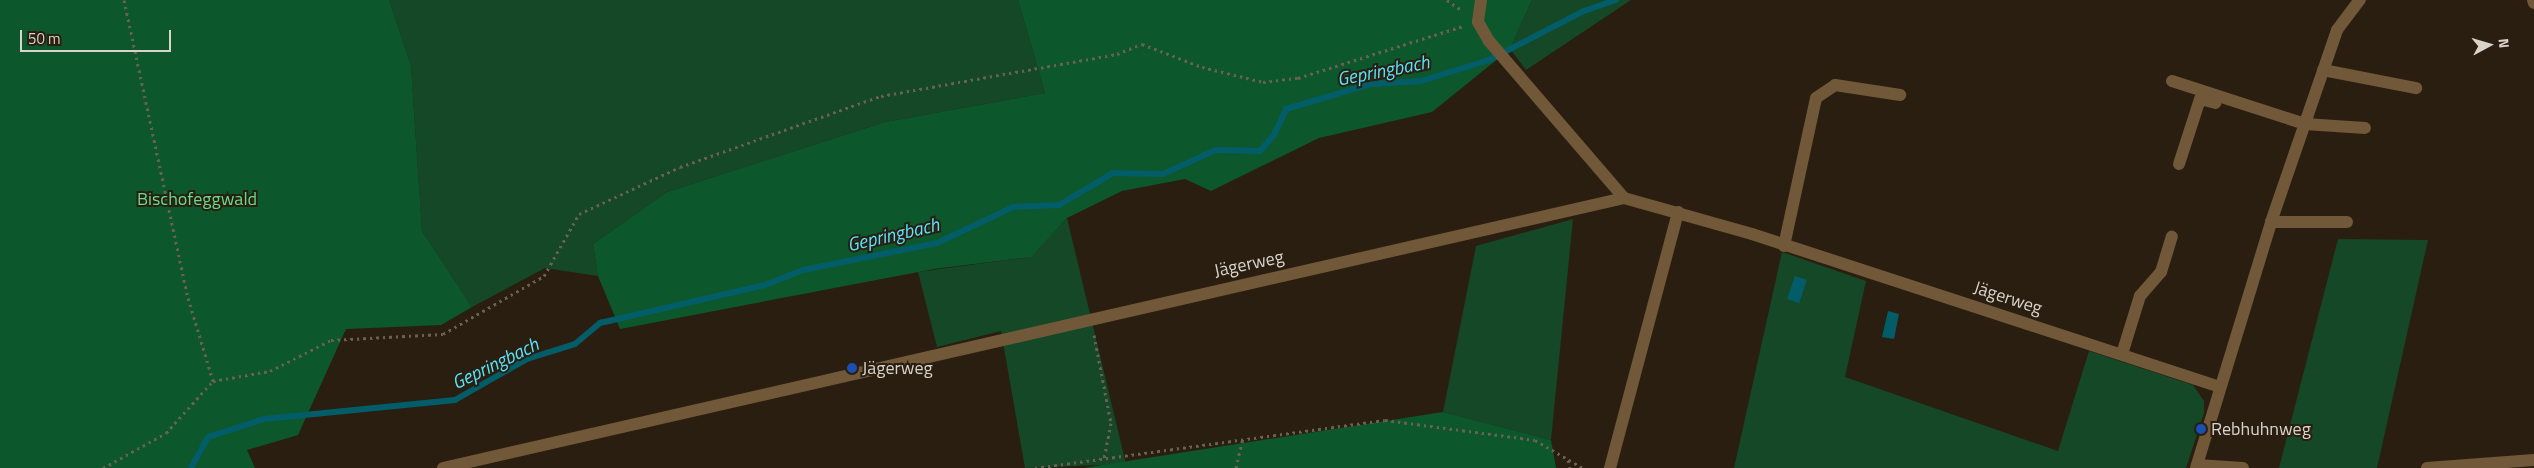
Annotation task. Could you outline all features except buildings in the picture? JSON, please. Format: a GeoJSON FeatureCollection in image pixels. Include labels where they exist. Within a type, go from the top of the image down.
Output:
{"type":"FeatureCollection","features":[{"type":"Feature","properties":{"kind":"street"},"geometry":{"type":"LineString","coordinates":[[1481,0],[1478,22],[1489,41],[1512,65],[1624,198]]}},
{"type":"Feature","properties":{"kind":"street"},"geometry":{"type":"LineString","coordinates":[[2243,468],[2197,466],[2271,222],[2323,70],[2337,30],[2360,0]]}},
{"type":"Feature","properties":{"kind":"street"},"geometry":{"type":"LineString","coordinates":[[2323,70],[2416,88]]}},
{"type":"Feature","properties":{"kind":"street"},"geometry":{"type":"LineString","coordinates":[[2172,81],[2305,124],[2365,128]]}},
{"type":"Feature","properties":{"kind":"street"},"geometry":{"type":"LineString","coordinates":[[1784,246],[1816,98],[1835,85],[1900,95]]}},
{"type":"Feature","properties":{"kind":"street"},"geometry":{"type":"LineString","coordinates":[[2179,164],[2200,99],[2235,101]]}},
{"type":"Feature","properties":{"kind":"street","name":"Jägerweg"},"geometry":{"type":"LineString","coordinates":[[443,468],[1091,317],[1624,198],[1678,212],[2220,387]]}},
{"type":"Feature","properties":{"kind":"street"},"geometry":{"type":"LineString","coordinates":[[1610,468],[1678,212]]}},
{"type":"Feature","properties":{"kind":"street"},"geometry":{"type":"LineString","coordinates":[[2271,222],[2347,222]]}},
{"type":"Feature","properties":{"kind":"street"},"geometry":{"type":"LineString","coordinates":[[2122,354],[2140,296],[2161,272],[2172,237]]}},
{"type":"Feature","properties":{"kind":"street"},"geometry":{"type":"LineString","coordinates":[[2427,468],[2534,460]]}},
{"type":"Feature","properties":{"kind":"path"},"geometry":{"type":"LineString","coordinates":[[124,0],[188,298],[214,381]]}},
{"type":"Feature","properties":{"kind":"path"},"geometry":{"type":"LineString","coordinates":[[103,468],[166,433],[214,381],[270,371],[331,340],[443,334],[544,276],[579,214],[680,167],[881,96],[1117,54],[1142,44],[1202,67],[1263,82],[1298,78],[1478,22]]}},
{"type":"Feature","properties":{"kind":"path"},"geometry":{"type":"LineString","coordinates":[[1091,317],[1111,423],[1104,460]]}},
{"type":"Feature","properties":{"kind":"path"},"geometry":{"type":"LineString","coordinates":[[1035,468],[1104,460],[1243,437],[1385,420],[1412,421],[1535,440],[1583,468]]}},
{"type":"Feature","properties":{"kind":"path"},"geometry":{"type":"LineString","coordinates":[[1236,468],[1243,437]]}},
{"type":"Feature","properties":{"kind":"path"},"geometry":{"type":"LineString","coordinates":[[1568,459],[1570,468]]}},
{"type":"Feature","properties":{"kind":"green space","name":"Bischofeggwald"},"geometry":{"type":"Polygon","coordinates":[[[0,0],[389,0],[411,66],[422,231],[472,307],[441,325],[346,329],[298,435],[247,450],[255,468],[0,468],[0,0]]]}},
{"type":"Feature","properties":{"kind":"green space"},"geometry":{"type":"Polygon","coordinates":[[[389,0],[1018,0],[1045,93],[885,122],[667,192],[593,244],[598,276],[545,268],[472,307],[422,231],[411,66],[389,0]]]}},
{"type":"Feature","properties":{"kind":"green space"},"geometry":{"type":"Polygon","coordinates":[[[1018,0],[1532,0],[1510,49],[1432,112],[1319,138],[1211,191],[1185,179],[1122,191],[1067,218],[1031,257],[934,269],[620,329],[598,276],[593,244],[667,192],[885,122],[1045,93],[1018,0]]]}},
{"type":"Feature","properties":{"kind":"green space"},"geometry":{"type":"Polygon","coordinates":[[[1532,0],[1631,0],[1526,70],[1510,49],[1532,0]]]}},
{"type":"Feature","properties":{"kind":"green space"},"geometry":{"type":"Polygon","coordinates":[[[1067,218],[1126,464],[1025,468],[1001,331],[937,347],[918,272],[1030,257],[1067,218]]]}},
{"type":"Feature","properties":{"kind":"green space"},"geometry":{"type":"Polygon","coordinates":[[[1573,219],[1551,440],[1443,412],[1476,246],[1573,219]]]}},
{"type":"Feature","properties":{"kind":"green space"},"geometry":{"type":"Polygon","coordinates":[[[2338,239],[2428,240],[2377,468],[2279,468],[2338,239]]]}},
{"type":"Feature","properties":{"kind":"green space"},"geometry":{"type":"Polygon","coordinates":[[[1782,252],[1866,281],[1845,377],[2058,451],[2089,351],[2193,385],[2204,401],[2204,413],[2186,468],[1734,468],[1782,252]]]}},
{"type":"Feature","properties":{"kind":"green space"},"geometry":{"type":"Polygon","coordinates":[[[1443,412],[1551,440],[1556,468],[1083,468],[1443,412]]]}},
{"type":"Feature","properties":{"kind":"water"},"geometry":{"type":"Polygon","coordinates":[[[1795,276],[1807,280],[1799,303],[1787,299],[1795,276]]]}},
{"type":"Feature","properties":{"kind":"water"},"geometry":{"type":"Polygon","coordinates":[[[1888,311],[1899,314],[1894,339],[1882,337],[1888,311]]]}},
{"type":"Feature","properties":{"kind":"waterway","name":"Gepringbach"},"geometry":{"type":"LineString","coordinates":[[191,468],[208,437],[264,419],[455,400],[527,359],[575,344],[600,323],[765,285],[803,270],[937,243],[1013,207],[1059,205],[1113,173],[1163,174],[1216,150],[1260,151],[1274,135],[1286,109],[1371,84],[1421,81],[1489,60],[1584,11],[1616,0]]}},
{"type":"Feature","properties":{"kind":"place","name":"Jägerweg"},"geometry":{"type":"Point","coordinates":[852,368]}},
{"type":"Feature","properties":{"kind":"place","name":"Rebhuhnweg"},"geometry":{"type":"Point","coordinates":[2201,429]}}]}
